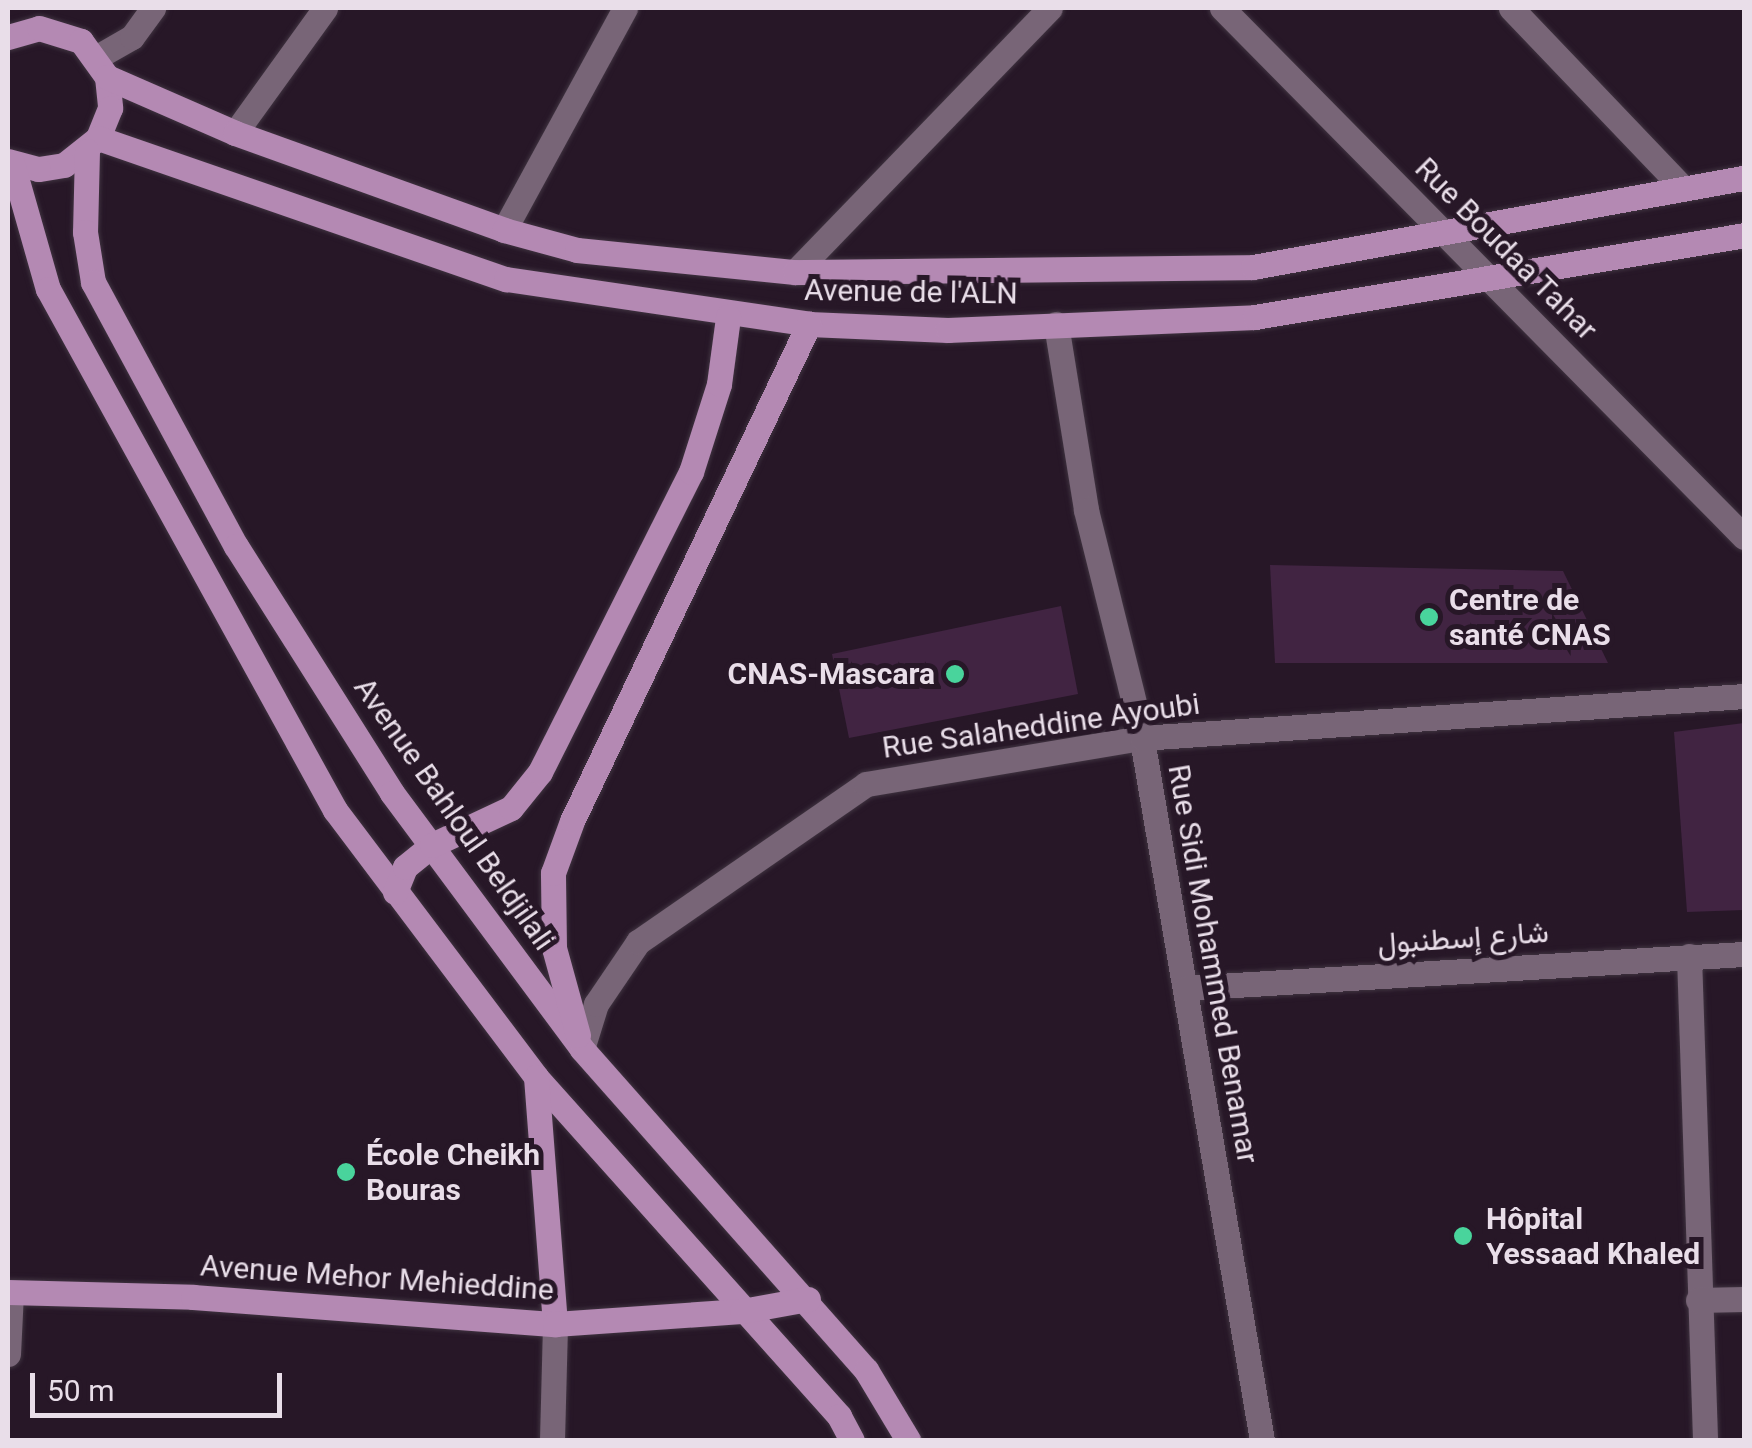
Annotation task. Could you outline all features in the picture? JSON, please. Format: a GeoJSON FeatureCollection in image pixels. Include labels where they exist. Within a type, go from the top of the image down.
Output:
{"type":"FeatureCollection","features":[{"type":"Feature","properties":{"kind":"main road"},"geometry":{"type":"LineString","coordinates":[[45,8],[60,31]]}},
{"type":"Feature","properties":{"kind":"main road"},"geometry":{"type":"LineString","coordinates":[[8,37],[39,28],[60,31]]}},
{"type":"Feature","properties":{"kind":"main road","name":"Avenue de l'ALN"},"geometry":{"type":"LineString","coordinates":[[60,31],[102,67],[235,134],[504,230],[577,250],[795,272],[1172,272],[1252,267],[1444,236],[1744,178]]}},
{"type":"Feature","properties":{"kind":"main road","name":"Avenue Bahloul Beldjilali"},"geometry":{"type":"LineString","coordinates":[[102,67],[110,108],[92,144],[85,232],[94,282],[236,546],[432,845],[582,1049],[808,1298],[887,1398],[908,1440]]}},
{"type":"Feature","properties":{"kind":"main road"},"geometry":{"type":"LineString","coordinates":[[92,144],[64,165],[10,162],[48,289],[335,810],[536,1077],[839,1416],[852,1440]]}},
{"type":"Feature","properties":{"kind":"main road","name":"Avenue de l'ALN"},"geometry":{"type":"LineString","coordinates":[[92,144],[506,279],[728,317],[809,324],[948,330],[1255,316],[1489,281],[1744,235]]}},
{"type":"Feature","properties":{"kind":"main road"},"geometry":{"type":"LineString","coordinates":[[396,892],[405,867],[432,845],[511,808],[540,772],[691,472],[720,384],[728,317]]}},
{"type":"Feature","properties":{"kind":"main road"},"geometry":{"type":"LineString","coordinates":[[582,1049],[554,948],[553,873],[572,821],[809,324]]}},
{"type":"Feature","properties":{"kind":"main road"},"geometry":{"type":"LineString","coordinates":[[536,1077],[554,1324]]}},
{"type":"Feature","properties":{"kind":"main road","name":"Avenue Mehor Mehieddine"},"geometry":{"type":"LineString","coordinates":[[9,1292],[193,1298],[554,1324],[742,1311],[808,1298]]}},
{"type":"Feature","properties":{"kind":"street"},"geometry":{"type":"LineString","coordinates":[[102,67],[132,37],[153,8]]}},
{"type":"Feature","properties":{"kind":"street"},"geometry":{"type":"LineString","coordinates":[[235,134],[325,8]]}},
{"type":"Feature","properties":{"kind":"street"},"geometry":{"type":"LineString","coordinates":[[504,230],[625,8]]}},
{"type":"Feature","properties":{"kind":"street"},"geometry":{"type":"LineString","coordinates":[[795,272],[1050,8]]}},
{"type":"Feature","properties":{"kind":"street","name":"Rue Boudaa Tahar"},"geometry":{"type":"LineString","coordinates":[[1222,8],[1744,536]]}},
{"type":"Feature","properties":{"kind":"street"},"geometry":{"type":"LineString","coordinates":[[1510,8],[1682,187]]}},
{"type":"Feature","properties":{"kind":"street","name":"Rue Sidi Mohammed Benamar"},"geometry":{"type":"LineString","coordinates":[[1056,324],[1086,510],[1142,738],[1262,1440]]}},
{"type":"Feature","properties":{"kind":"street","name":"Rue Salaheddine Ayoubi"},"geometry":{"type":"LineString","coordinates":[[582,1049],[596,1004],[638,942],[866,784],[1142,738],[1744,696]]}},
{"type":"Feature","properties":{"kind":"street","name":"شارع إسطنبول"},"geometry":{"type":"LineString","coordinates":[[1186,988],[1744,954]]}},
{"type":"Feature","properties":{"kind":"street"},"geometry":{"type":"LineString","coordinates":[[1688,956],[1705,1440]]}},
{"type":"Feature","properties":{"kind":"street"},"geometry":{"type":"LineString","coordinates":[[8,1354],[9,1292]]}},
{"type":"Feature","properties":{"kind":"street"},"geometry":{"type":"LineString","coordinates":[[1698,1300],[1744,1299]]}},
{"type":"Feature","properties":{"kind":"street"},"geometry":{"type":"LineString","coordinates":[[552,1440],[554,1324]]}},
{"type":"Feature","properties":{"kind":"building","name":"Centre de santé CNAS"},"geometry":{"type":"Polygon","coordinates":[[[1270,565],[1563,571],[1608,663],[1275,663],[1270,565]]]}},
{"type":"Feature","properties":{"kind":"building","name":"CNAS-Mascara"},"geometry":{"type":"Polygon","coordinates":[[[1061,606],[1078,694],[849,738],[832,654],[1061,606]]]}},
{"type":"Feature","properties":{"kind":"building"},"geometry":{"type":"Polygon","coordinates":[[[1744,723],[1744,910],[1687,912],[1674,732],[1744,723]]]}},
{"type":"Feature","properties":{"kind":"place","name":"Centre de santé CNAS"},"geometry":{"type":"Point","coordinates":[1429,617]}},
{"type":"Feature","properties":{"kind":"place","name":"CNAS-Mascara"},"geometry":{"type":"Point","coordinates":[955,674]}},
{"type":"Feature","properties":{"kind":"place","name":"École Cheikh Bouras"},"geometry":{"type":"Point","coordinates":[346,1172]}},
{"type":"Feature","properties":{"kind":"place","name":"Hôpital Yessaad Khaled"},"geometry":{"type":"Point","coordinates":[1463,1236]}}]}
